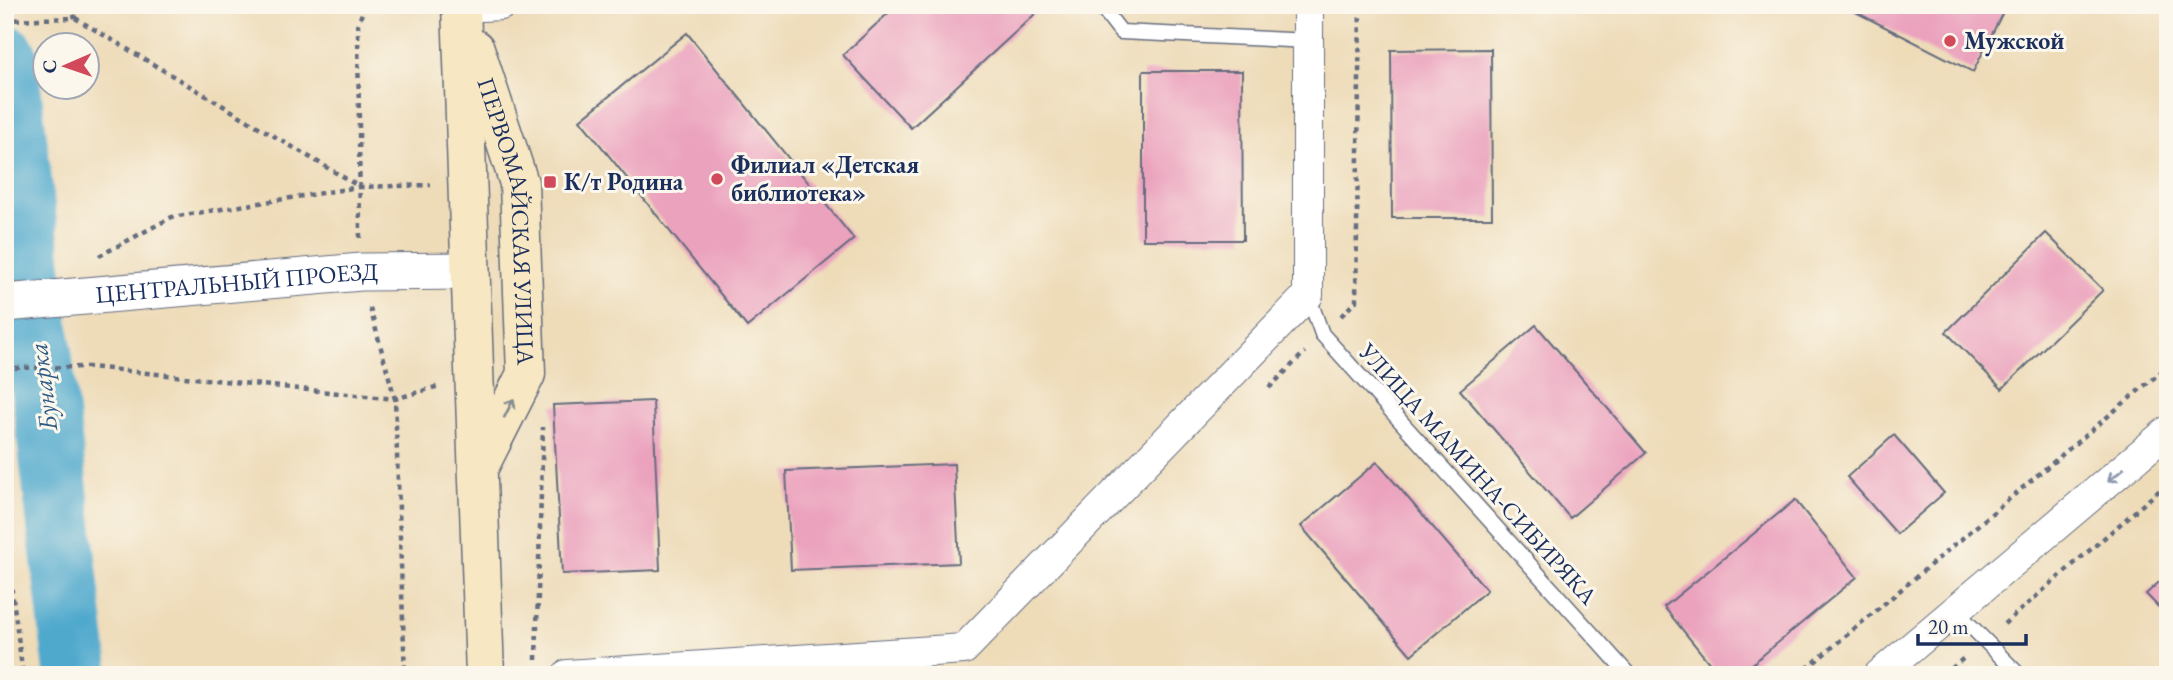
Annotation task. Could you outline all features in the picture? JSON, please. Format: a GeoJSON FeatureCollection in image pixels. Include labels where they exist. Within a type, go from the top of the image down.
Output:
{"type":"FeatureCollection","features":[{"type":"Feature","properties":{"kind":"main road","name":"ПЕРВОМАЙСКАЯ УЛИЦА"},"geometry":{"type":"LineString","coordinates":[[461,6],[485,675]]}},
{"type":"Feature","properties":{"kind":"main road","name":"ПЕРВОМАЙСКАЯ УЛИЦА"},"geometry":{"type":"LineString","coordinates":[[461,6],[519,183],[521,223],[526,374],[478,469]]}},
{"type":"Feature","properties":{"kind":"street"},"geometry":{"type":"LineString","coordinates":[[461,6],[500,5]]}},
{"type":"Feature","properties":{"kind":"street"},"geometry":{"type":"LineString","coordinates":[[567,675],[683,671],[964,649],[1308,295],[1308,5]]}},
{"type":"Feature","properties":{"kind":"street","name":"ЦЕНТРАЛЬНЫЙ ПРОЕЗД"},"geometry":{"type":"LineString","coordinates":[[5,303],[361,272],[470,271]]}},
{"type":"Feature","properties":{"kind":"street"},"geometry":{"type":"LineString","coordinates":[[1879,675],[2168,431]]}},
{"type":"Feature","properties":{"kind":"lane"},"geometry":{"type":"LineString","coordinates":[[1100,5],[1121,32],[1310,41]]}},
{"type":"Feature","properties":{"kind":"lane","name":"УЛИЦА МАМИНА-СИБИРЯКА"},"geometry":{"type":"LineString","coordinates":[[1308,295],[1322,334],[1629,675]]}},
{"type":"Feature","properties":{"kind":"lane"},"geometry":{"type":"LineString","coordinates":[[1955,610],[2019,675]]}},
{"type":"Feature","properties":{"kind":"path"},"geometry":{"type":"LineString","coordinates":[[71,5],[75,18]]}},
{"type":"Feature","properties":{"kind":"path"},"geometry":{"type":"LineString","coordinates":[[365,5],[358,24],[361,272],[395,399],[405,675]]}},
{"type":"Feature","properties":{"kind":"path"},"geometry":{"type":"LineString","coordinates":[[5,20],[75,18],[359,187]]}},
{"type":"Feature","properties":{"kind":"path"},"geometry":{"type":"LineString","coordinates":[[87,262],[172,217],[359,187],[467,184]]}},
{"type":"Feature","properties":{"kind":"path"},"geometry":{"type":"LineString","coordinates":[[1799,675],[2168,366]]}},
{"type":"Feature","properties":{"kind":"path"},"geometry":{"type":"LineString","coordinates":[[5,368],[90,367],[395,399]]}},
{"type":"Feature","properties":{"kind":"path"},"geometry":{"type":"LineString","coordinates":[[1944,675],[2168,483]]}},
{"type":"Feature","properties":{"kind":"path"},"geometry":{"type":"LineString","coordinates":[[5,538],[23,675]]}},
{"type":"Feature","properties":{"kind":"building"},"geometry":{"type":"Polygon","coordinates":[[[897,5],[1027,5],[1035,14],[911,128],[843,55],[897,5]]]}},
{"type":"Feature","properties":{"kind":"building","name":"Мужской"},"geometry":{"type":"Polygon","coordinates":[[[1842,5],[1995,5],[2004,10],[1973,72],[1842,5]]]}},
{"type":"Feature","properties":{"kind":"building","name":"Филиал «Детская библиотека»"},"geometry":{"type":"Polygon","coordinates":[[[687,33],[854,239],[747,327],[580,120],[687,33]]]}},
{"type":"Feature","properties":{"kind":"building"},"geometry":{"type":"Polygon","coordinates":[[[1491,49],[1492,218],[1392,218],[1391,50],[1491,49]]]}},
{"type":"Feature","properties":{"kind":"building"},"geometry":{"type":"Polygon","coordinates":[[[1143,71],[1242,71],[1243,240],[1143,240],[1143,71]]]}},
{"type":"Feature","properties":{"kind":"building"},"geometry":{"type":"Polygon","coordinates":[[[2046,233],[2103,290],[2002,389],[1946,332],[2046,233]]]}},
{"type":"Feature","properties":{"kind":"building"},"geometry":{"type":"Polygon","coordinates":[[[1536,325],[1646,453],[1570,518],[1460,390],[1536,325]]]}},
{"type":"Feature","properties":{"kind":"building"},"geometry":{"type":"Polygon","coordinates":[[[653,401],[660,570],[562,574],[553,405],[653,401]]]}},
{"type":"Feature","properties":{"kind":"building"},"geometry":{"type":"Polygon","coordinates":[[[1894,435],[1944,493],[1897,534],[1847,477],[1894,435]]]}},
{"type":"Feature","properties":{"kind":"building"},"geometry":{"type":"Polygon","coordinates":[[[1377,462],[1487,590],[1411,655],[1301,526],[1377,462]]]}},
{"type":"Feature","properties":{"kind":"building"},"geometry":{"type":"Polygon","coordinates":[[[954,464],[959,563],[791,570],[786,471],[954,464]]]}},
{"type":"Feature","properties":{"kind":"building"},"geometry":{"type":"Polygon","coordinates":[[[1795,500],[1857,577],[1739,675],[1719,675],[1664,607],[1795,500]]]}},
{"type":"Feature","properties":{"kind":"building"},"geometry":{"type":"Polygon","coordinates":[[[2168,574],[2168,617],[2146,594],[2168,574]]]}},
{"type":"Feature","properties":{"kind":"waterway","name":"Бунарка"},"geometry":{"type":"LineString","coordinates":[[5,57],[77,675]]}},
{"type":"Feature","properties":{"kind":"place","name":"Мужской"},"geometry":{"type":"Point","coordinates":[1950,41]}},
{"type":"Feature","properties":{"kind":"place","name":"Филиал «Детская библиотека»"},"geometry":{"type":"Point","coordinates":[717,179]}},
{"type":"Feature","properties":{"kind":"place","name":"К/т Родина"},"geometry":{"type":"Point","coordinates":[550,182]}}]}
